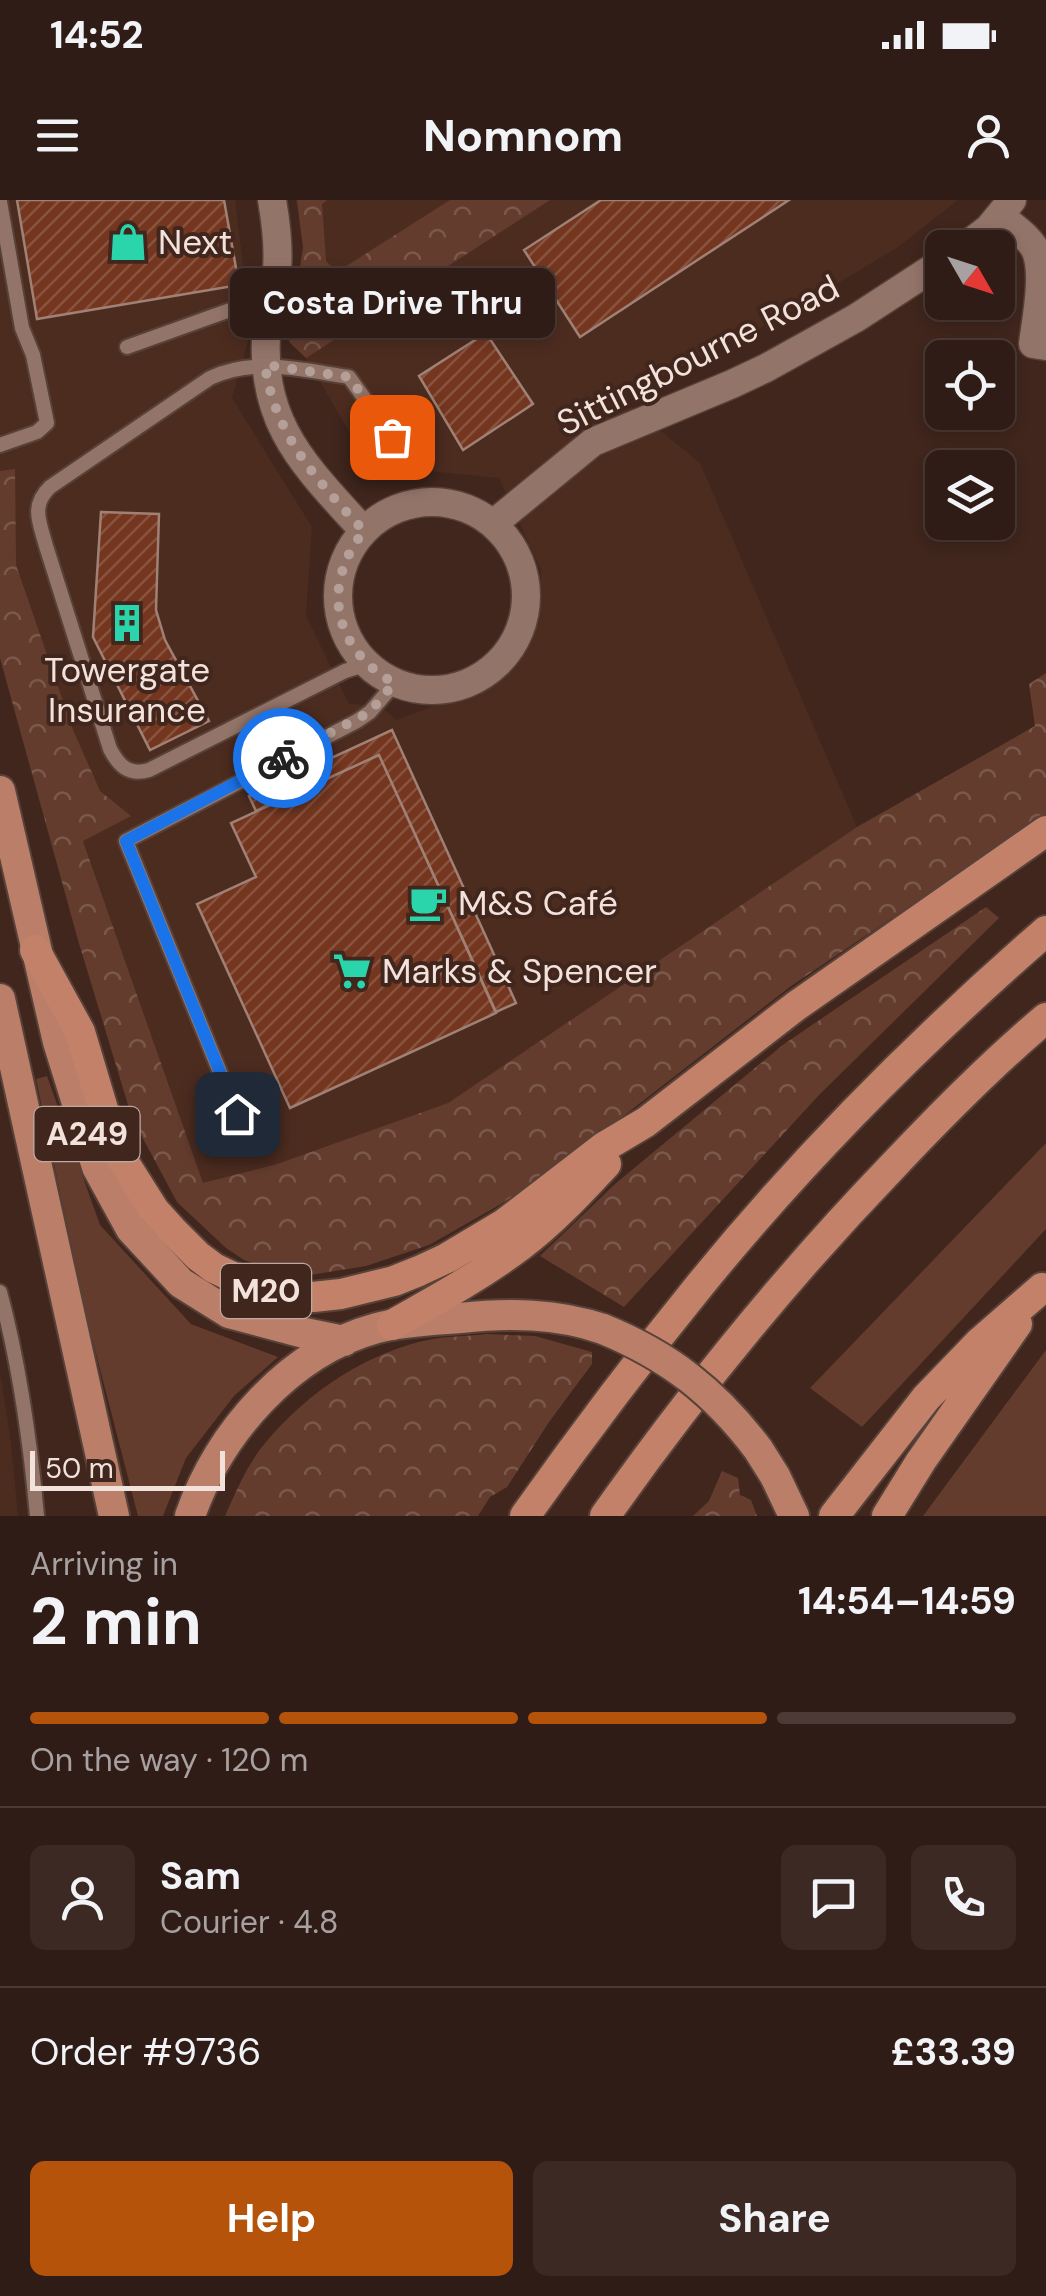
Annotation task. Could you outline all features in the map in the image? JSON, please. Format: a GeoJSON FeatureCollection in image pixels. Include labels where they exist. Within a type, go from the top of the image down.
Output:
{"type":"FeatureCollection","features":[{"type":"Feature","properties":{"kind":"highway","name":"A249"},"geometry":{"type":"LineString","coordinates":[[0,791],[58,1042],[97,1167],[131,1230],[181,1282],[229,1313],[344,1340]]}},
{"type":"Feature","properties":{"kind":"highway","name":"M20"},"geometry":{"type":"LineString","coordinates":[[36,950],[80,1032],[120,1156],[154,1210],[198,1256],[260,1290],[313,1297],[342,1294],[418,1271],[504,1224],[604,1147],[646,1122],[796,1006],[1046,831]]}},
{"type":"Feature","properties":{"kind":"highway"},"geometry":{"type":"LineString","coordinates":[[525,1516],[638,1363],[750,1225],[932,1033],[1046,931]]}},
{"type":"Feature","properties":{"kind":"highway","name":"A249"},"geometry":{"type":"LineString","coordinates":[[0,999],[114,1516]]}},
{"type":"Feature","properties":{"kind":"highway"},"geometry":{"type":"LineString","coordinates":[[605,1516],[718,1365],[793,1274],[948,1108],[1046,1018]]}},
{"type":"Feature","properties":{"kind":"highway","name":"M20"},"geometry":{"type":"LineString","coordinates":[[392,1324],[522,1244],[554,1217],[646,1122]]}},
{"type":"Feature","properties":{"kind":"highway"},"geometry":{"type":"LineString","coordinates":[[834,1516],[926,1398],[980,1342],[1044,1285]]}},
{"type":"Feature","properties":{"kind":"highway"},"geometry":{"type":"LineString","coordinates":[[887,1516],[1044,1285]]}},
{"type":"Feature","properties":{"kind":"highway"},"geometry":{"type":"LineString","coordinates":[[190,1516],[231,1434],[282,1380],[321,1353],[344,1340],[392,1324],[529,1314],[555,1316],[603,1329],[646,1348],[694,1380],[758,1450],[794,1516]]}},
{"type":"Feature","properties":{"kind":"street"},"geometry":{"type":"LineString","coordinates":[[272,200],[278,253],[265,365],[268,390],[296,451],[364,531]]}},
{"type":"Feature","properties":{"kind":"street"},"geometry":{"type":"LineString","coordinates":[[983,230],[1007,208],[1029,240],[1040,272],[1033,344],[1046,346]]}},
{"type":"Feature","properties":{"kind":"street","name":"Sittingbourne Road"},"geometry":{"type":"LineString","coordinates":[[493,524],[593,442],[766,368],[856,318],[925,273]]}},
{"type":"Feature","properties":{"kind":"street"},"geometry":{"type":"LineString","coordinates":[[427,502],[456,504],[493,524],[512,545],[526,590],[522,622],[508,652],[496,666],[482,677],[448,690],[394,683],[367,664],[347,638],[338,607],[346,558],[364,531],[386,514],[427,502]]}},
{"type":"Feature","properties":{"kind":"lane"},"geometry":{"type":"LineString","coordinates":[[0,202],[22,328],[33,355],[47,417],[42,430],[0,445]]}},
{"type":"Feature","properties":{"kind":"lane"},"geometry":{"type":"LineString","coordinates":[[127,347],[244,305],[270,300]]}},
{"type":"Feature","properties":{"kind":"lane"},"geometry":{"type":"LineString","coordinates":[[367,664],[149,770],[130,772],[110,749],[37,514],[39,500],[50,488],[210,378],[231,370],[265,365],[349,377],[392,437]]}},
{"type":"Feature","properties":{"kind":"lane"},"geometry":{"type":"LineString","coordinates":[[237,1114],[126,841],[357,720],[370,712],[394,683]]}},
{"type":"Feature","properties":{"kind":"lane"},"geometry":{"type":"LineString","coordinates":[[0,1292],[29,1432],[38,1516]]}},
{"type":"Feature","properties":{"kind":"shaded area"},"geometry":{"type":"Polygon","coordinates":[[[0,200],[235,200],[251,330],[232,398],[312,527],[306,616],[349,704],[378,705],[397,720],[452,699],[482,682],[517,649],[539,608],[541,570],[499,478],[369,465],[306,358],[303,247],[296,200],[958,200],[898,247],[780,318],[619,397],[700,463],[857,827],[448,1103],[277,1164],[203,1184],[83,840],[0,558],[0,200]]]}},
{"type":"Feature","properties":{"kind":"shaded area"},"geometry":{"type":"Polygon","coordinates":[[[0,1372],[11,1443],[18,1516],[0,1516],[0,1372]]]}},
{"type":"Feature","properties":{"kind":"green space"},"geometry":{"type":"Polygon","coordinates":[[[297,200],[327,200],[322,204],[326,261],[337,272],[450,200],[550,200],[306,358],[289,342],[303,247],[297,200]]]}},
{"type":"Feature","properties":{"kind":"green space"},"geometry":{"type":"Polygon","coordinates":[[[15,469],[16,565],[73,730],[100,791],[131,816],[83,841],[203,1183],[277,1164],[448,1103],[857,827],[1035,726],[1029,684],[1046,673],[1046,814],[791,986],[550,1173],[494,1208],[429,1245],[366,1266],[310,1275],[263,1267],[226,1248],[177,1202],[132,1118],[0,658],[0,471],[15,469]]]}},
{"type":"Feature","properties":{"kind":"green space"},"geometry":{"type":"Polygon","coordinates":[[[986,907],[999,918],[819,1095],[624,1307],[540,1256],[615,1184],[784,1044],[986,907]]]}},
{"type":"Feature","properties":{"kind":"green space"},"geometry":{"type":"Polygon","coordinates":[[[47,1076],[100,1225],[191,1324],[278,1357],[234,1396],[186,1458],[163,1516],[138,1516],[87,1319],[36,1079],[47,1076]]]}},
{"type":"Feature","properties":{"kind":"green space"},"geometry":{"type":"Polygon","coordinates":[[[1046,1143],[1046,1229],[862,1427],[810,1388],[1046,1143]]]}},
{"type":"Feature","properties":{"kind":"green space"},"geometry":{"type":"Polygon","coordinates":[[[487,1334],[535,1336],[592,1352],[592,1364],[507,1487],[490,1497],[478,1516],[225,1516],[260,1450],[301,1406],[341,1376],[409,1345],[487,1334]]]}},
{"type":"Feature","properties":{"kind":"green space"},"geometry":{"type":"Polygon","coordinates":[[[1046,1350],[1046,1516],[923,1516],[1046,1350]]]}},
{"type":"Feature","properties":{"kind":"green space"},"geometry":{"type":"Polygon","coordinates":[[[722,1471],[738,1478],[740,1495],[751,1500],[757,1516],[693,1516],[709,1501],[722,1471]]]}},
{"type":"Feature","properties":{"kind":"building","name":"Next"},"geometry":{"type":"Polygon","coordinates":[[[17,200],[224,200],[239,285],[37,319],[17,200]]]}},
{"type":"Feature","properties":{"kind":"building"},"geometry":{"type":"Polygon","coordinates":[[[601,200],[789,200],[580,337],[524,250],[601,200]]]}},
{"type":"Feature","properties":{"kind":"building"},"geometry":{"type":"Polygon","coordinates":[[[486,333],[533,404],[463,450],[419,376],[486,333]]]}},
{"type":"Feature","properties":{"kind":"building","name":"Towergate Insurance"},"geometry":{"type":"Polygon","coordinates":[[[101,512],[159,514],[156,610],[165,640],[209,721],[150,750],[93,637],[101,512]]]}},
{"type":"Feature","properties":{"kind":"building"},"geometry":{"type":"Polygon","coordinates":[[[392,730],[516,1003],[496,1012],[379,755],[256,811],[249,796],[392,730]]]}},
{"type":"Feature","properties":{"kind":"building","name":"Marks & Spencer"},"geometry":{"type":"Polygon","coordinates":[[[379,755],[496,1013],[290,1108],[197,904],[256,877],[231,823],[379,755]]]}},
{"type":"Feature","properties":{"kind":"way so far"},"geometry":{"type":"LineString","coordinates":[[283,758],[370,712],[394,683],[356,652],[347,638],[338,607],[340,574],[364,531],[296,451],[268,390],[265,365],[349,377],[392,437]]}},
{"type":"Feature","properties":{"kind":"place","name":"Next"},"geometry":{"type":"Point","coordinates":[128,242]}},
{"type":"Feature","properties":{"kind":"place","name":"Costa Drive Thru"},"geometry":{"type":"Point","coordinates":[392,437]}},
{"type":"Feature","properties":{"kind":"place","name":"Towergate Insurance"},"geometry":{"type":"Point","coordinates":[127,623]}},
{"type":"Feature","properties":{"kind":"place","name":"M&S Café"},"geometry":{"type":"Point","coordinates":[428,903]}},
{"type":"Feature","properties":{"kind":"place","name":"Marks & Spencer"},"geometry":{"type":"Point","coordinates":[352,971]}},
{"type":"Feature","properties":{"kind":"route"},"geometry":{"type":"LineString","coordinates":[[237,1114],[126,841],[283,758]]}}]}
